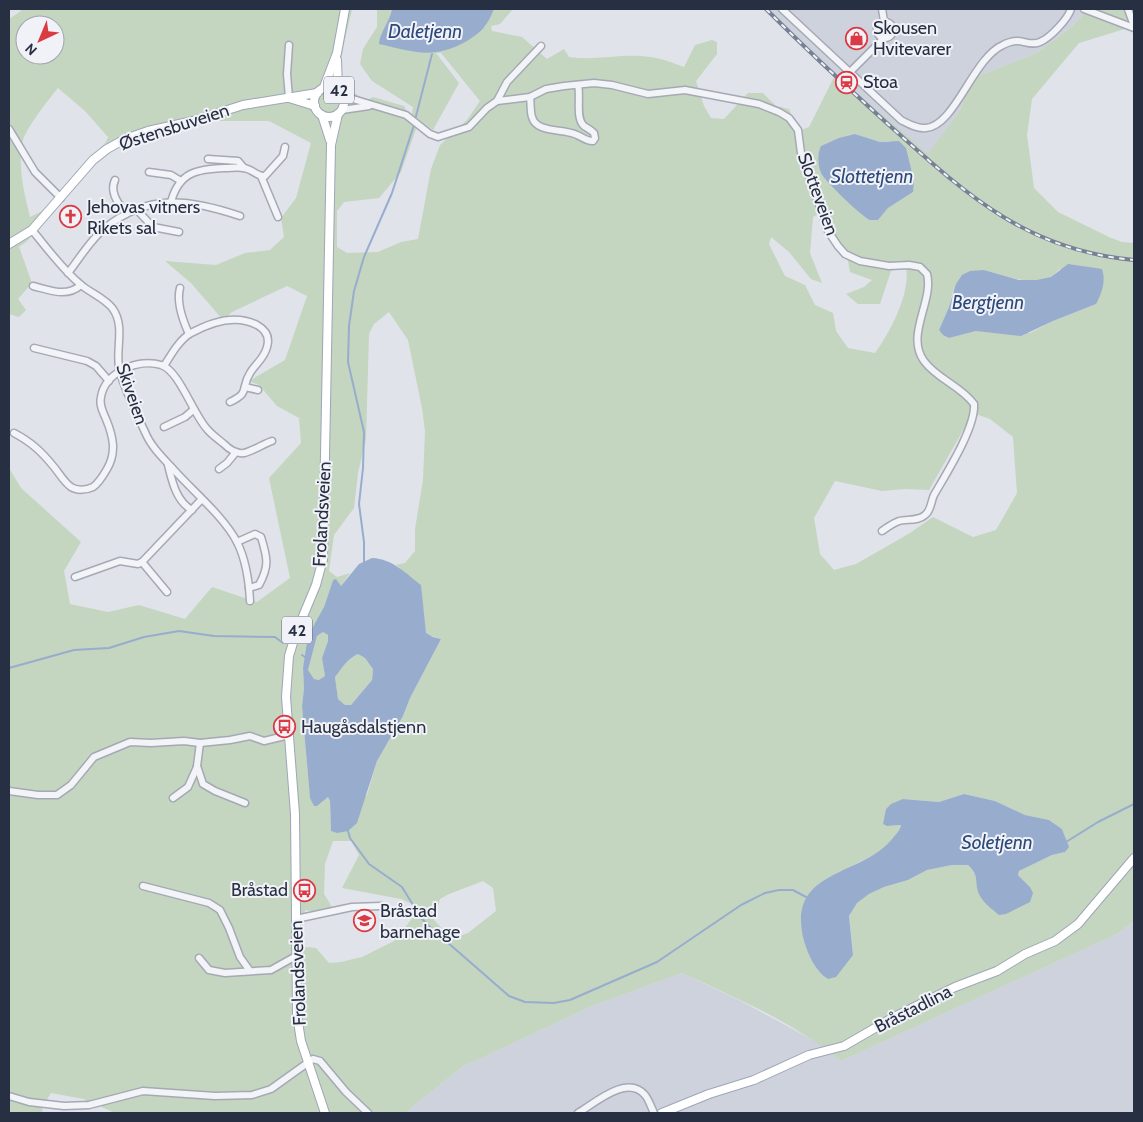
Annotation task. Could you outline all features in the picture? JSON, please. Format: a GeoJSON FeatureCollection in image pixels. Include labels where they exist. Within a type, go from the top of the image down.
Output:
{"type":"FeatureCollection","features":[{"type":"Feature","properties":{"kind":"main road","name":"42"},"geometry":{"type":"LineString","coordinates":[[337,53],[341,93],[344,103],[340,112],[330,116],[322,115],[315,106],[315,97],[324,87],[337,53],[345,9]]}},
{"type":"Feature","properties":{"kind":"main road","name":"42"},"geometry":{"type":"LineString","coordinates":[[324,87],[329,86],[341,93]]}},
{"type":"Feature","properties":{"kind":"main road","name":"Østensbuveien"},"geometry":{"type":"LineString","coordinates":[[9,244],[32,230],[93,160],[125,139],[148,131],[200,119],[242,105],[317,93]]}},
{"type":"Feature","properties":{"kind":"main road","name":"Østensbuveien"},"geometry":{"type":"LineString","coordinates":[[289,98],[315,106]]}},
{"type":"Feature","properties":{"kind":"main road","name":"Frolandsveien"},"geometry":{"type":"LineString","coordinates":[[325,1113],[300,1041],[296,1015],[295,814],[286,697],[289,656],[296,633],[316,585],[323,559],[331,145],[340,112]]}},
{"type":"Feature","properties":{"kind":"main road","name":"Frolandsveien"},"geometry":{"type":"LineString","coordinates":[[322,115],[331,145]]}},
{"type":"Feature","properties":{"kind":"main road","name":"Bråstadlina"},"geometry":{"type":"LineString","coordinates":[[662,1113],[709,1094],[766,1075],[809,1055],[844,1046],[894,1017],[955,987],[997,971],[1025,954],[1055,941],[1078,924],[1134,858]]}},
{"type":"Feature","properties":{"kind":"street"},"geometry":{"type":"LineString","coordinates":[[782,9],[901,120],[911,126],[924,129],[933,127],[940,121],[954,105],[981,63],[992,52],[1002,45],[1018,41],[1040,42],[1066,18],[1071,9]]}},
{"type":"Feature","properties":{"kind":"street"},"geometry":{"type":"LineString","coordinates":[[882,9],[884,21]]}},
{"type":"Feature","properties":{"kind":"street"},"geometry":{"type":"LineString","coordinates":[[1084,9],[1134,27]]}},
{"type":"Feature","properties":{"kind":"street"},"geometry":{"type":"LineString","coordinates":[[1128,9],[1134,27]]}},
{"type":"Feature","properties":{"kind":"street"},"geometry":{"type":"LineString","coordinates":[[849,73],[884,38],[892,36],[894,31],[891,24],[884,21]]}},
{"type":"Feature","properties":{"kind":"street"},"geometry":{"type":"LineString","coordinates":[[884,21],[877,28],[878,33],[884,38]]}},
{"type":"Feature","properties":{"kind":"street"},"geometry":{"type":"LineString","coordinates":[[289,45],[286,74],[289,98]]}},
{"type":"Feature","properties":{"kind":"street"},"geometry":{"type":"LineString","coordinates":[[341,93],[373,106],[406,115],[430,134],[438,137],[469,127],[487,108],[497,101],[507,82],[541,46]]}},
{"type":"Feature","properties":{"kind":"street"},"geometry":{"type":"LineString","coordinates":[[530,97],[532,117],[535,123],[541,127],[573,133],[589,142],[593,142],[595,138],[594,133],[580,120],[578,112],[580,92],[578,85]]}},
{"type":"Feature","properties":{"kind":"street","name":"Slotteveien"},"geometry":{"type":"LineString","coordinates":[[497,101],[530,97],[546,89],[578,85],[612,85],[648,94],[685,90],[693,91],[759,104],[789,118],[798,130],[801,153],[828,231],[845,254],[860,261],[889,266],[909,264],[920,267],[927,274],[928,285],[918,341],[920,355],[937,375],[966,395],[974,404],[968,430],[952,466],[934,496],[929,511],[926,515],[919,518],[896,522],[882,531]]}},
{"type":"Feature","properties":{"kind":"street"},"geometry":{"type":"LineString","coordinates":[[340,112],[373,106]]}},
{"type":"Feature","properties":{"kind":"street"},"geometry":{"type":"LineString","coordinates":[[9,129],[35,172],[61,198]]}},
{"type":"Feature","properties":{"kind":"street"},"geometry":{"type":"LineString","coordinates":[[208,159],[238,161],[244,168],[266,176],[282,156],[285,147]]}},
{"type":"Feature","properties":{"kind":"street"},"geometry":{"type":"LineString","coordinates":[[172,202],[175,189],[196,170],[244,168]]}},
{"type":"Feature","properties":{"kind":"street"},"geometry":{"type":"LineString","coordinates":[[149,172],[171,175],[181,182]]}},
{"type":"Feature","properties":{"kind":"street"},"geometry":{"type":"LineString","coordinates":[[262,176],[278,217]]}},
{"type":"Feature","properties":{"kind":"street"},"geometry":{"type":"LineString","coordinates":[[115,180],[114,194],[126,214]]}},
{"type":"Feature","properties":{"kind":"street"},"geometry":{"type":"LineString","coordinates":[[68,272],[104,228],[136,209],[162,202],[172,202],[204,205],[240,216]]}},
{"type":"Feature","properties":{"kind":"street"},"geometry":{"type":"LineString","coordinates":[[136,209],[153,227],[179,232]]}},
{"type":"Feature","properties":{"kind":"street","name":"Skiveien"},"geometry":{"type":"LineString","coordinates":[[32,230],[81,285],[113,308],[118,320],[120,334],[118,358],[120,371],[146,435],[157,452],[220,518],[237,542],[245,564],[250,601]]}},
{"type":"Feature","properties":{"kind":"street"},"geometry":{"type":"LineString","coordinates":[[33,286],[66,293],[74,292],[81,285]]}},
{"type":"Feature","properties":{"kind":"street"},"geometry":{"type":"LineString","coordinates":[[180,288],[178,293],[179,304],[189,334]]}},
{"type":"Feature","properties":{"kind":"street"},"geometry":{"type":"LineString","coordinates":[[164,366],[180,343],[189,334],[210,324],[235,319],[248,320],[263,329],[268,337],[268,346],[264,357],[250,373],[241,397],[230,402]]}},
{"type":"Feature","properties":{"kind":"street"},"geometry":{"type":"LineString","coordinates":[[34,348],[87,361],[96,366],[109,381]]}},
{"type":"Feature","properties":{"kind":"street"},"geometry":{"type":"LineString","coordinates":[[14,433],[31,442],[72,487],[82,490],[92,487],[102,478],[109,466],[114,442],[101,408],[100,398],[109,381],[120,371],[129,366],[148,364],[164,366],[179,382],[193,410],[207,429],[227,448],[243,453],[272,441]]}},
{"type":"Feature","properties":{"kind":"street"},"geometry":{"type":"LineString","coordinates":[[245,387],[258,390]]}},
{"type":"Feature","properties":{"kind":"street"},"geometry":{"type":"LineString","coordinates":[[164,426],[185,417],[193,410]]}},
{"type":"Feature","properties":{"kind":"street"},"geometry":{"type":"LineString","coordinates":[[219,470],[236,452]]}},
{"type":"Feature","properties":{"kind":"street"},"geometry":{"type":"LineString","coordinates":[[167,463],[180,500],[184,506],[192,510]]}},
{"type":"Feature","properties":{"kind":"street"},"geometry":{"type":"LineString","coordinates":[[75,578],[120,560],[138,564],[142,562],[201,500]]}},
{"type":"Feature","properties":{"kind":"street"},"geometry":{"type":"LineString","coordinates":[[237,542],[258,534],[261,537],[268,557],[259,585],[249,588]]}},
{"type":"Feature","properties":{"kind":"street"},"geometry":{"type":"LineString","coordinates":[[142,562],[167,592]]}},
{"type":"Feature","properties":{"kind":"street"},"geometry":{"type":"LineString","coordinates":[[9,791],[38,795],[56,794],[71,786],[94,757],[130,742],[184,741],[200,743],[250,736],[264,740],[289,735]]}},
{"type":"Feature","properties":{"kind":"street"},"geometry":{"type":"LineString","coordinates":[[173,798],[188,787],[197,766],[200,743]]}},
{"type":"Feature","properties":{"kind":"street"},"geometry":{"type":"LineString","coordinates":[[197,766],[203,784],[245,803]]}},
{"type":"Feature","properties":{"kind":"street"},"geometry":{"type":"LineString","coordinates":[[143,886],[209,903],[220,910],[240,957],[250,971]]}},
{"type":"Feature","properties":{"kind":"street"},"geometry":{"type":"LineString","coordinates":[[296,919],[352,907],[381,906]]}},
{"type":"Feature","properties":{"kind":"street"},"geometry":{"type":"LineString","coordinates":[[199,958],[209,970],[225,973],[270,970],[296,956]]}},
{"type":"Feature","properties":{"kind":"street"},"geometry":{"type":"LineString","coordinates":[[9,1096],[29,1102],[64,1106],[89,1105],[143,1091],[216,1096],[252,1095],[271,1089],[313,1059],[320,1061],[346,1092],[368,1113]]}},
{"type":"Feature","properties":{"kind":"street"},"geometry":{"type":"LineString","coordinates":[[578,1113],[618,1089],[628,1087],[637,1089],[643,1094],[654,1113]]}},
{"type":"Feature","properties":{"kind":"shaded area","name":"Stoa"},"geometry":{"type":"Polygon","coordinates":[[[767,9],[1083,9],[1086,12],[1073,26],[1035,54],[973,78],[960,110],[928,155],[844,85],[767,9]]]}},
{"type":"Feature","properties":{"kind":"shaded area"},"geometry":{"type":"Polygon","coordinates":[[[1134,921],[1134,1113],[405,1113],[462,1067],[592,1006],[682,973],[741,1001],[822,1045],[841,1061],[1117,934],[1134,921]]]}},
{"type":"Feature","properties":{"kind":"green space"},"geometry":{"type":"Polygon","coordinates":[[[20,9],[352,9],[342,58],[341,68],[344,84],[351,91],[367,100],[373,97],[404,106],[416,129],[401,172],[379,198],[344,202],[337,211],[337,247],[347,253],[378,252],[401,242],[418,239],[431,169],[440,145],[467,120],[480,101],[441,53],[436,53],[459,83],[433,130],[412,114],[413,107],[372,81],[360,64],[363,49],[377,27],[377,9],[392,9],[388,24],[379,41],[485,27],[494,9],[513,9],[500,24],[491,26],[492,31],[522,37],[547,59],[564,49],[569,57],[640,56],[658,58],[684,67],[695,45],[712,40],[717,42],[717,54],[696,81],[704,106],[711,118],[724,119],[748,93],[763,93],[776,106],[789,109],[798,131],[809,127],[835,75],[928,154],[960,110],[973,78],[1035,54],[1073,26],[1086,12],[1083,9],[1134,9],[1134,28],[1128,28],[1079,43],[1032,99],[1027,135],[1034,188],[1058,212],[1109,237],[1122,242],[1134,243],[1134,921],[1117,934],[841,1061],[785,1023],[682,973],[592,1006],[462,1067],[405,1113],[115,1113],[84,1099],[51,1093],[43,1106],[42,1113],[9,1113],[9,468],[21,488],[81,542],[64,571],[70,604],[108,612],[139,605],[185,619],[212,587],[257,602],[290,578],[269,478],[301,443],[299,418],[277,406],[259,385],[249,381],[285,360],[307,296],[287,286],[232,312],[223,320],[191,283],[165,261],[216,265],[245,253],[270,250],[284,237],[281,218],[296,198],[311,143],[269,121],[199,121],[106,148],[30,238],[19,247],[32,283],[18,299],[26,310],[19,317],[9,314],[9,19],[21,11],[20,9]],[[58,88],[29,128],[21,149],[22,178],[30,217],[46,209],[106,142],[108,137],[85,111],[58,88]],[[855,134],[878,220],[888,208],[913,192],[890,141],[880,142],[855,134]],[[820,213],[813,217],[810,253],[822,283],[811,279],[789,252],[771,237],[769,244],[785,276],[805,285],[815,305],[833,313],[836,331],[848,348],[875,353],[898,312],[907,277],[906,267],[891,271],[880,304],[858,304],[846,294],[864,287],[872,280],[850,272],[848,261],[820,213]],[[1060,269],[1051,277],[1035,281],[1018,279],[984,270],[953,291],[949,307],[939,330],[949,338],[976,331],[1030,333],[1053,321],[1096,304],[1060,269]],[[389,312],[374,324],[369,334],[366,439],[358,473],[354,508],[334,535],[329,571],[337,577],[350,573],[341,586],[333,580],[303,668],[304,688],[302,706],[310,798],[317,806],[328,797],[330,801],[331,831],[367,795],[377,761],[403,716],[410,698],[441,639],[426,634],[420,585],[396,565],[405,563],[415,551],[415,529],[423,480],[425,431],[408,340],[389,312]],[[973,413],[929,490],[905,489],[882,491],[835,481],[814,518],[820,554],[834,570],[856,564],[910,533],[933,517],[973,537],[996,530],[1017,493],[1013,437],[990,419],[973,413]],[[964,794],[939,802],[903,799],[887,826],[901,825],[897,835],[889,844],[817,886],[802,910],[803,931],[807,950],[853,955],[849,916],[857,903],[869,894],[884,887],[908,880],[927,870],[952,865],[968,865],[975,874],[978,892],[1030,887],[1018,875],[1019,871],[1052,855],[1065,852],[1068,846],[1062,829],[1049,820],[1025,815],[995,801],[964,794]],[[333,841],[325,864],[324,894],[332,907],[318,913],[306,910],[298,921],[297,946],[316,948],[329,963],[362,957],[394,941],[419,907],[401,899],[342,888],[359,855],[351,841],[333,841]],[[483,881],[440,899],[434,920],[452,939],[468,933],[496,911],[493,888],[483,881]]]}},
{"type":"Feature","properties":{"kind":"green space"},"geometry":{"type":"Polygon","coordinates":[[[323,632],[328,635],[328,641],[322,658],[325,676],[320,680],[314,679],[308,670],[317,636],[323,632]]]}},
{"type":"Feature","properties":{"kind":"green space"},"geometry":{"type":"Polygon","coordinates":[[[358,654],[365,658],[373,669],[372,680],[351,705],[345,705],[338,699],[335,677],[348,661],[358,654]]]}},
{"type":"Feature","properties":{"kind":"water","name":"Daletjenn"},"geometry":{"type":"Polygon","coordinates":[[[392,9],[494,9],[483,28],[467,41],[444,51],[424,53],[379,44],[392,9]]]}},
{"type":"Feature","properties":{"kind":"water","name":"Slottetjenn"},"geometry":{"type":"Polygon","coordinates":[[[855,134],[880,142],[899,141],[906,148],[914,181],[913,192],[888,208],[878,220],[870,220],[859,212],[829,183],[820,170],[818,156],[821,146],[839,138],[855,134]]]}},
{"type":"Feature","properties":{"kind":"water","name":"Bergtjenn"},"geometry":{"type":"Polygon","coordinates":[[[1068,264],[1102,269],[1103,287],[1096,304],[1021,336],[976,331],[949,338],[939,330],[956,284],[962,275],[970,271],[984,270],[1019,280],[1037,280],[1051,277],[1068,264]]]}},
{"type":"Feature","properties":{"kind":"water","name":"Haugåsdalstjenn"},"geometry":{"type":"Polygon","coordinates":[[[372,558],[386,561],[398,567],[421,585],[426,633],[441,639],[410,698],[403,716],[377,761],[357,823],[348,831],[337,833],[331,831],[330,801],[328,797],[317,806],[314,806],[310,798],[302,706],[304,688],[303,668],[308,636],[324,607],[333,580],[336,579],[341,586],[359,564],[372,558]],[[323,632],[317,636],[308,670],[314,679],[319,680],[325,676],[322,658],[328,641],[328,635],[323,632]],[[358,654],[342,667],[335,677],[338,699],[345,705],[351,705],[372,680],[373,669],[365,658],[358,654]]]}},
{"type":"Feature","properties":{"kind":"water","name":"Soletjenn"},"geometry":{"type":"Polygon","coordinates":[[[964,794],[995,801],[1025,815],[1049,820],[1062,829],[1069,847],[1065,852],[1052,855],[1019,871],[1018,875],[1030,887],[1033,893],[1030,902],[1006,914],[999,915],[981,897],[974,872],[968,865],[952,865],[927,870],[908,880],[884,887],[869,894],[857,903],[849,916],[853,955],[836,977],[828,979],[824,976],[813,963],[808,952],[804,941],[801,917],[805,900],[815,887],[829,877],[879,851],[893,838],[901,825],[887,826],[883,824],[886,809],[891,804],[903,799],[939,802],[964,794]]]}},
{"type":"Feature","properties":{"kind":"waterway"},"geometry":{"type":"LineString","coordinates":[[415,120],[432,54]]}},
{"type":"Feature","properties":{"kind":"waterway"},"geometry":{"type":"LineString","coordinates":[[364,562],[364,542],[359,504],[364,432],[348,362],[349,326],[354,291],[364,257],[392,193],[414,125]]}},
{"type":"Feature","properties":{"kind":"waterway"},"geometry":{"type":"LineString","coordinates":[[9,668],[74,650],[109,648],[144,637],[179,631],[214,636],[275,637],[283,643]]}},
{"type":"Feature","properties":{"kind":"waterway"},"geometry":{"type":"LineString","coordinates":[[1066,842],[1098,822],[1134,804]]}},
{"type":"Feature","properties":{"kind":"waterway"},"geometry":{"type":"LineString","coordinates":[[348,831],[350,838],[369,864],[402,887],[421,918],[431,928],[509,996],[525,1002],[554,1003],[570,1000],[657,962],[741,905],[765,893],[793,890],[806,897]]}},
{"type":"Feature","properties":{"kind":"railway"},"geometry":{"type":"LineString","coordinates":[[766,9],[874,112],[945,175],[1000,215],[1061,245],[1096,254],[1134,260]]}},
{"type":"Feature","properties":{"kind":"place","name":"Skousen Hvitevarer"},"geometry":{"type":"Point","coordinates":[857,38]}},
{"type":"Feature","properties":{"kind":"place","name":"Stoa"},"geometry":{"type":"Point","coordinates":[847,82]}},
{"type":"Feature","properties":{"kind":"place","name":"Jehovas vitners Rikets sal"},"geometry":{"type":"Point","coordinates":[71,217]}},
{"type":"Feature","properties":{"kind":"place","name":"Haugåsdalstjenn"},"geometry":{"type":"Point","coordinates":[285,727]}},
{"type":"Feature","properties":{"kind":"place","name":"Bråstad"},"geometry":{"type":"Point","coordinates":[304,890]}},
{"type":"Feature","properties":{"kind":"place","name":"Bråstad barnehage"},"geometry":{"type":"Point","coordinates":[364,921]}}]}
